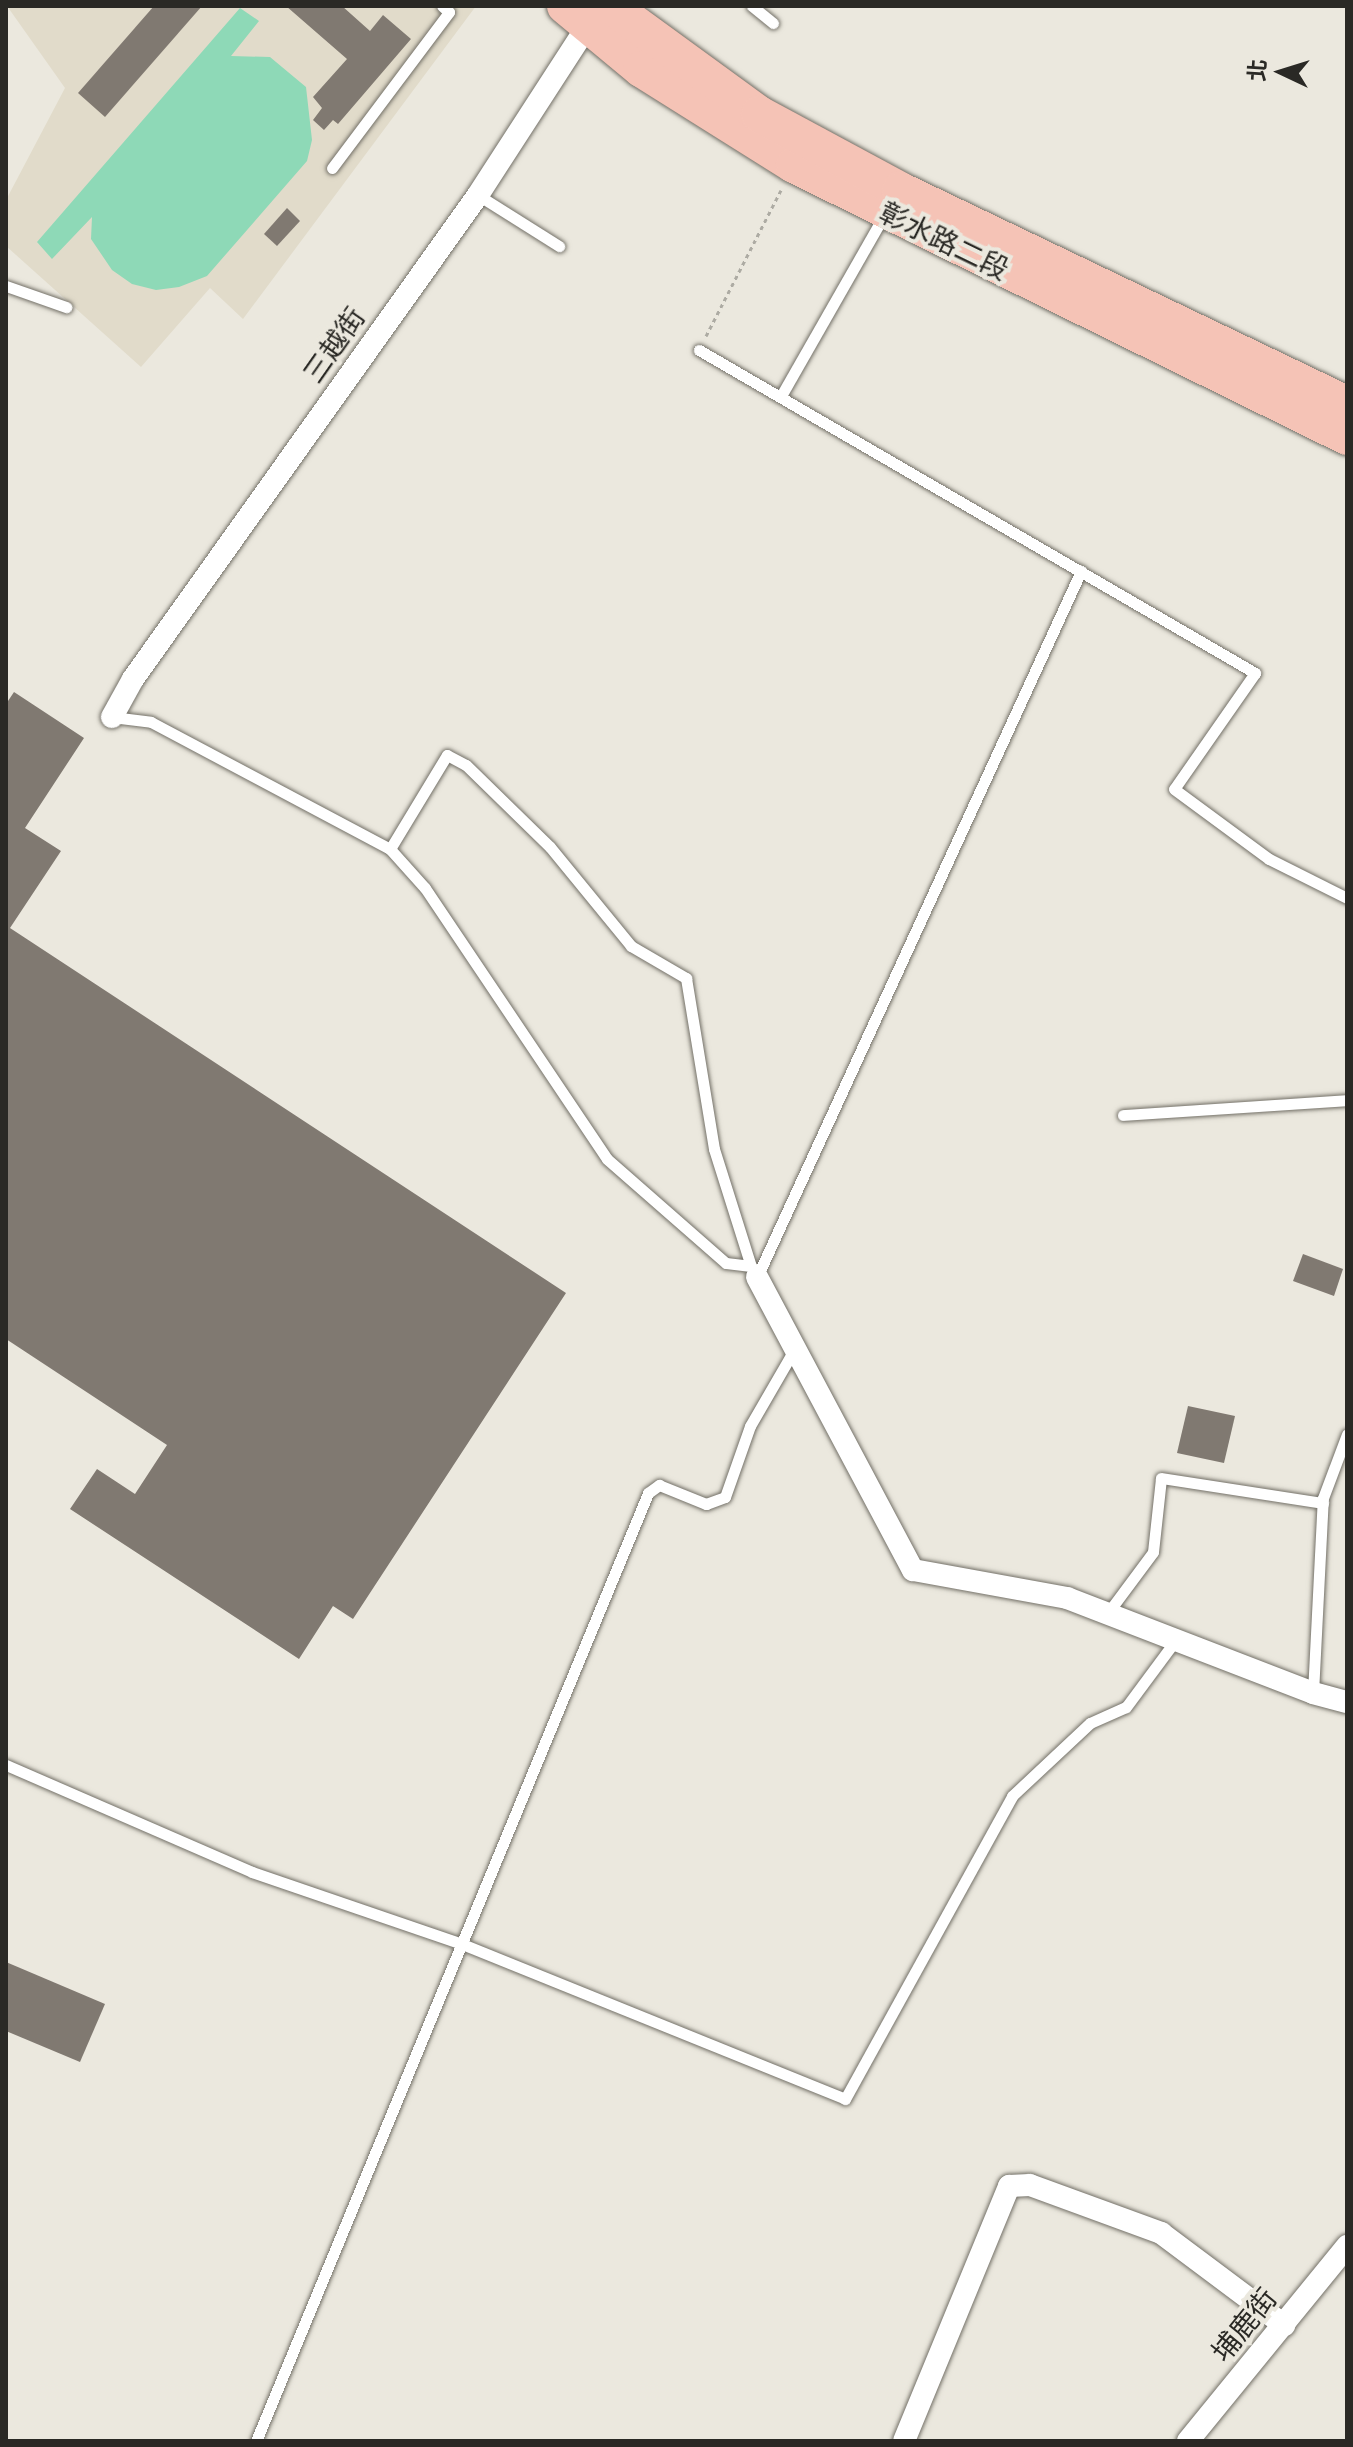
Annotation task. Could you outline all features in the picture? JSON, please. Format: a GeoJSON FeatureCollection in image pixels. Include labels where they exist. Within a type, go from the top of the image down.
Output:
{"type":"FeatureCollection","features":[{"type":"Feature","properties":{"kind":"main road","name":"彰水路二段"},"geometry":{"type":"LineString","coordinates":[[591,11],[641,69],[794,165],[893,201],[1224,362],[1347,437]]}},
{"type":"Feature","properties":{"kind":"main road","name":"彰水路二段"},"geometry":{"type":"LineString","coordinates":[[591,11],[893,201]]}},
{"type":"Feature","properties":{"kind":"main road","name":"彰水路二段"},"geometry":{"type":"LineString","coordinates":[[1224,362],[1347,404]]}},
{"type":"Feature","properties":{"kind":"street","name":"三越街"},"geometry":{"type":"LineString","coordinates":[[112,717],[133,679],[478,195],[591,11]]}},
{"type":"Feature","properties":{"kind":"street"},"geometry":{"type":"LineString","coordinates":[[754,1272],[913,1570],[1067,1598],[1313,1693],[1347,1702]]}},
{"type":"Feature","properties":{"kind":"street"},"geometry":{"type":"LineString","coordinates":[[904,2441],[1009,2186],[1030,2185],[1161,2233],[1284,2325]]}},
{"type":"Feature","properties":{"kind":"street","name":"埔鹿街"},"geometry":{"type":"LineString","coordinates":[[1188,2441],[1347,2246]]}},
{"type":"Feature","properties":{"kind":"lane"},"geometry":{"type":"LineString","coordinates":[[332,168],[449,12],[442,6]]}},
{"type":"Feature","properties":{"kind":"lane"},"geometry":{"type":"LineString","coordinates":[[752,6],[773,23]]}},
{"type":"Feature","properties":{"kind":"lane"},"geometry":{"type":"LineString","coordinates":[[478,195],[559,246]]}},
{"type":"Feature","properties":{"kind":"lane"},"geometry":{"type":"LineString","coordinates":[[781,396],[893,201]]}},
{"type":"Feature","properties":{"kind":"lane"},"geometry":{"type":"LineString","coordinates":[[6,286],[66,307]]}},
{"type":"Feature","properties":{"kind":"lane"},"geometry":{"type":"LineString","coordinates":[[699,350],[1255,673],[1174,789],[1269,859],[1347,898]]}},
{"type":"Feature","properties":{"kind":"lane"},"geometry":{"type":"LineString","coordinates":[[754,1272],[1081,571]]}},
{"type":"Feature","properties":{"kind":"lane"},"geometry":{"type":"LineString","coordinates":[[112,717],[151,722],[390,849],[425,888],[607,1159],[726,1263],[754,1272]]}},
{"type":"Feature","properties":{"kind":"lane"},"geometry":{"type":"LineString","coordinates":[[390,849],[447,755],[466,765],[550,847],[631,946],[686,978],[714,1149],[754,1272]]}},
{"type":"Feature","properties":{"kind":"lane"},"geometry":{"type":"LineString","coordinates":[[1123,1115],[1347,1100]]}},
{"type":"Feature","properties":{"kind":"lane"},"geometry":{"type":"LineString","coordinates":[[256,2441],[648,1493],[659,1485],[706,1504],[725,1497],[750,1426],[794,1350]]}},
{"type":"Feature","properties":{"kind":"lane"},"geometry":{"type":"LineString","coordinates":[[1313,1693],[1323,1503],[1347,1434]]}},
{"type":"Feature","properties":{"kind":"lane"},"geometry":{"type":"LineString","coordinates":[[1107,1614],[1153,1552],[1161,1478],[1323,1503]]}},
{"type":"Feature","properties":{"kind":"lane"},"geometry":{"type":"LineString","coordinates":[[6,1765],[252,1872],[462,1944],[845,2099],[1012,1796],[1090,1723],[1126,1707],[1175,1641]]}},
{"type":"Feature","properties":{"kind":"path"},"geometry":{"type":"LineString","coordinates":[[699,350],[794,165]]}},
{"type":"Feature","properties":{"kind":"shaded area"},"geometry":{"type":"Polygon","coordinates":[[[7,6],[476,6],[243,319],[210,288],[141,367],[6,246],[6,200],[65,88],[7,6]]]}},
{"type":"Feature","properties":{"kind":"green space"},"geometry":{"type":"Polygon","coordinates":[[[240,8],[259,21],[231,56],[270,57],[306,87],[312,140],[307,161],[207,276],[179,287],[156,290],[132,284],[112,270],[91,239],[92,217],[52,259],[37,242],[240,8]]]}},
{"type":"Feature","properties":{"kind":"building"},"geometry":{"type":"Polygon","coordinates":[[[154,6],[202,6],[105,117],[78,93],[154,6]]]}},
{"type":"Feature","properties":{"kind":"building"},"geometry":{"type":"Polygon","coordinates":[[[286,6],[342,6],[370,31],[383,15],[411,39],[338,124],[333,120],[324,130],[313,120],[322,108],[313,97],[347,59],[286,6]]]}},
{"type":"Feature","properties":{"kind":"building"},"geometry":{"type":"Polygon","coordinates":[[[287,208],[300,221],[277,246],[264,234],[287,208]]]}},
{"type":"Feature","properties":{"kind":"building"},"geometry":{"type":"Polygon","coordinates":[[[14,692],[84,738],[25,828],[61,851],[10,928],[566,1293],[353,1619],[333,1606],[299,1659],[70,1509],[97,1469],[135,1494],[167,1445],[6,1339],[6,704],[14,692]]]}},
{"type":"Feature","properties":{"kind":"building"},"geometry":{"type":"Polygon","coordinates":[[[1303,1254],[1343,1269],[1334,1296],[1293,1281],[1303,1254]]]}},
{"type":"Feature","properties":{"kind":"building"},"geometry":{"type":"Polygon","coordinates":[[[1188,1406],[1235,1416],[1224,1463],[1177,1453],[1188,1406]]]}},
{"type":"Feature","properties":{"kind":"building"},"geometry":{"type":"Polygon","coordinates":[[[6,1962],[105,2004],[80,2062],[6,2031],[6,1962]]]}}]}
